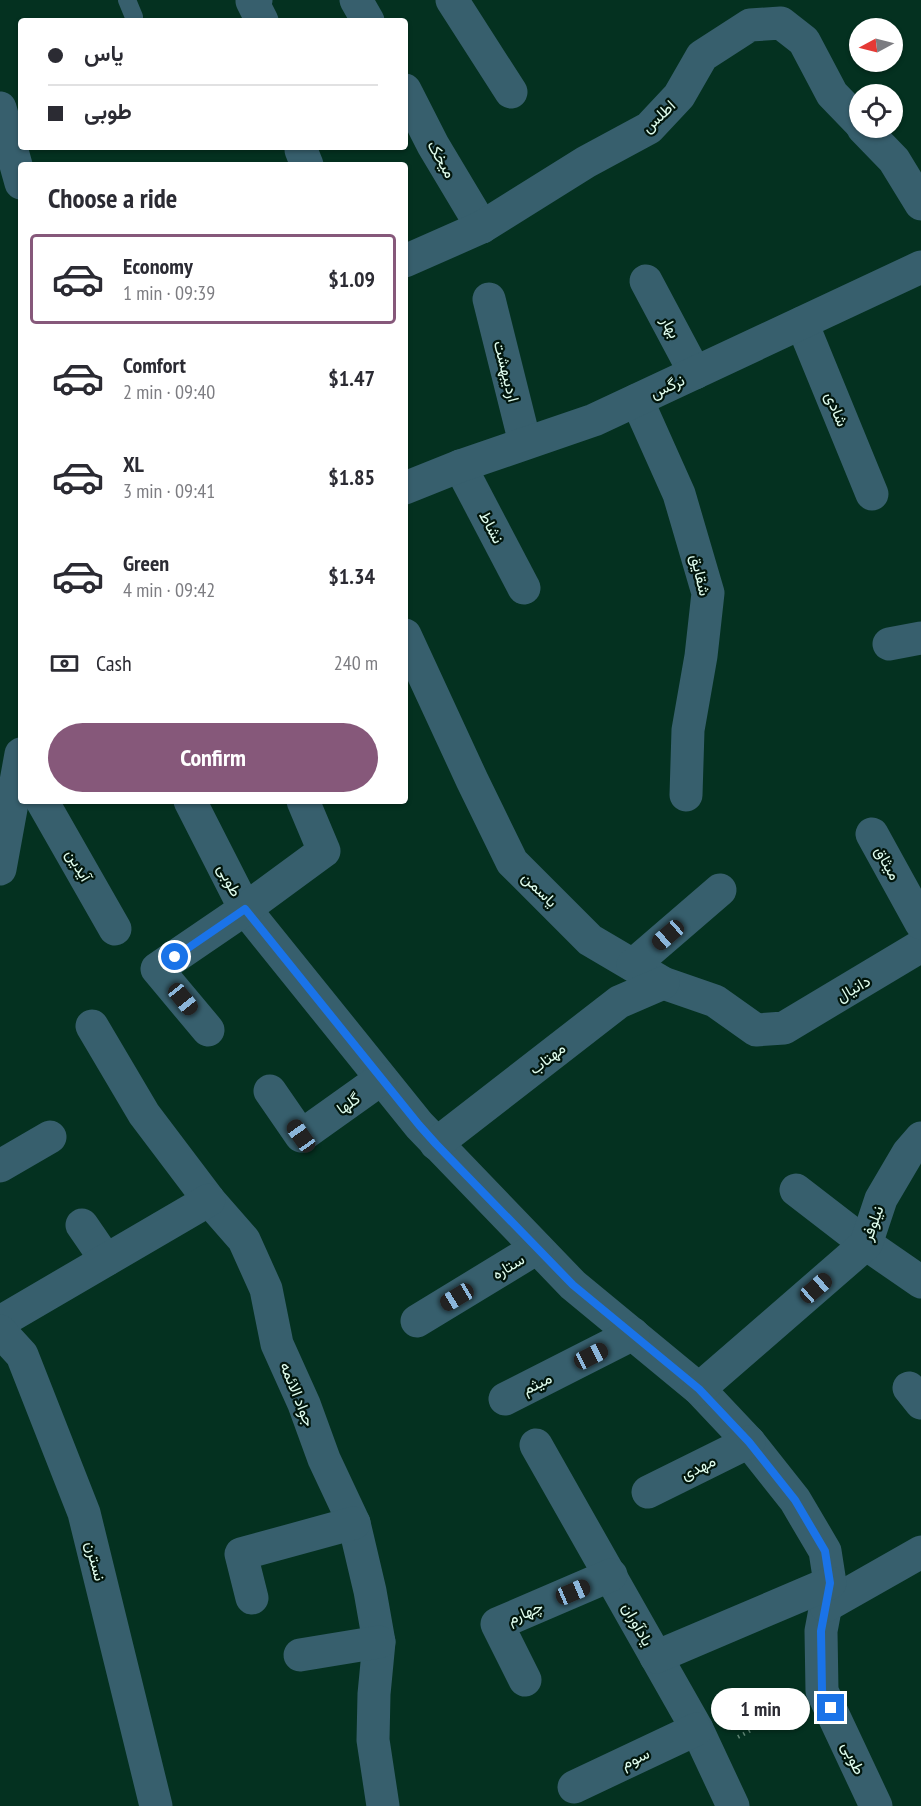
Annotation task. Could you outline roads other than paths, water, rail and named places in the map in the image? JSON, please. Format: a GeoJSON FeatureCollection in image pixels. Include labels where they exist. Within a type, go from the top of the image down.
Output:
{"type":"FeatureCollection","features":[{"type":"Feature","properties":{"kind":"street"},"geometry":{"type":"LineString","coordinates":[[256,0],[252,1],[260,18]]}},
{"type":"Feature","properties":{"kind":"street"},"geometry":{"type":"LineString","coordinates":[[356,0],[366,18]]}},
{"type":"Feature","properties":{"kind":"street"},"geometry":{"type":"LineString","coordinates":[[452,0],[511,92]]}},
{"type":"Feature","properties":{"kind":"street","name":"اطلس"},"geometry":{"type":"LineString","coordinates":[[408,260],[482,226],[586,162],[649,128],[679,96],[702,56],[759,12],[781,23],[804,42],[832,94],[849,112]]}},
{"type":"Feature","properties":{"kind":"street","name":"میخک"},"geometry":{"type":"LineString","coordinates":[[408,96],[433,145],[482,226]]}},
{"type":"Feature","properties":{"kind":"street"},"geometry":{"type":"LineString","coordinates":[[0,108],[18,172]]}},
{"type":"Feature","properties":{"kind":"street"},"geometry":{"type":"LineString","coordinates":[[873,138],[894,160],[921,204]]}},
{"type":"Feature","properties":{"kind":"street","name":"نرگس"},"geometry":{"type":"LineString","coordinates":[[408,487],[460,466],[594,420],[802,323],[918,275]]}},
{"type":"Feature","properties":{"kind":"street","name":"بهار"},"geometry":{"type":"LineString","coordinates":[[646,281],[695,373]]}},
{"type":"Feature","properties":{"kind":"street","name":"اردیبهشت"},"geometry":{"type":"LineString","coordinates":[[489,299],[525,443]]}},
{"type":"Feature","properties":{"kind":"street","name":"شادی"},"geometry":{"type":"LineString","coordinates":[[802,323],[872,495]]}},
{"type":"Feature","properties":{"kind":"street","name":"شقایق"},"geometry":{"type":"LineString","coordinates":[[637,400],[679,494],[708,593],[701,656],[688,730],[686,795]]}},
{"type":"Feature","properties":{"kind":"street","name":"نشاط"},"geometry":{"type":"LineString","coordinates":[[460,466],[524,588]]}},
{"type":"Feature","properties":{"kind":"street"},"geometry":{"type":"LineString","coordinates":[[889,644],[921,638]]}},
{"type":"Feature","properties":{"kind":"street","name":"یاسمن"},"geometry":{"type":"LineString","coordinates":[[408,641],[512,862],[590,940],[663,983],[715,1000],[756,1030],[784,1028]]}},
{"type":"Feature","properties":{"kind":"street"},"geometry":{"type":"LineString","coordinates":[[0,869],[18,776]]}},
{"type":"Feature","properties":{"kind":"street","name":"آیدین"},"geometry":{"type":"LineString","coordinates":[[44,804],[115,929]]}},
{"type":"Feature","properties":{"kind":"street","name":"طوبی"},"geometry":{"type":"LineString","coordinates":[[192,804],[245,909],[436,1144],[573,1285],[699,1389],[749,1442],[795,1500],[825,1551],[828,1594],[821,1631],[822,1691],[876,1806]]}},
{"type":"Feature","properties":{"kind":"street"},"geometry":{"type":"LineString","coordinates":[[208,1030],[157,969],[324,851],[304,804]]}},
{"type":"Feature","properties":{"kind":"street","name":"میثاق"},"geometry":{"type":"LineString","coordinates":[[872,834],[921,923]]}},
{"type":"Feature","properties":{"kind":"street"},"geometry":{"type":"LineString","coordinates":[[633,965],[720,890]]}},
{"type":"Feature","properties":{"kind":"street","name":"دانیال"},"geometry":{"type":"LineString","coordinates":[[784,1028],[921,946]]}},
{"type":"Feature","properties":{"kind":"street","name":"مهتاب"},"geometry":{"type":"LineString","coordinates":[[436,1144],[619,1002],[663,983]]}},
{"type":"Feature","properties":{"kind":"street","name":"جواد الائمه"},"geometry":{"type":"LineString","coordinates":[[92,1026],[144,1114],[209,1200],[244,1240],[266,1289],[277,1344],[304,1404],[324,1459],[354,1523],[379,1642],[374,1694],[373,1740],[382,1806]]}},
{"type":"Feature","properties":{"kind":"street","name":"گلها"},"geometry":{"type":"LineString","coordinates":[[270,1092],[301,1136],[381,1079]]}},
{"type":"Feature","properties":{"kind":"street"},"geometry":{"type":"LineString","coordinates":[[0,1166],[50,1137]]}},
{"type":"Feature","properties":{"kind":"street","name":"نیلوفر"},"geometry":{"type":"LineString","coordinates":[[699,1389],[866,1245],[881,1199],[908,1153],[921,1137]]}},
{"type":"Feature","properties":{"kind":"street"},"geometry":{"type":"LineString","coordinates":[[796,1190],[866,1245],[921,1282]]}},
{"type":"Feature","properties":{"kind":"street"},"geometry":{"type":"LineString","coordinates":[[0,1322],[209,1200]]}},
{"type":"Feature","properties":{"kind":"street"},"geometry":{"type":"LineString","coordinates":[[82,1225],[106,1260]]}},
{"type":"Feature","properties":{"kind":"street","name":"ستاره"},"geometry":{"type":"LineString","coordinates":[[417,1321],[537,1248]]}},
{"type":"Feature","properties":{"kind":"street","name":"نسترن"},"geometry":{"type":"LineString","coordinates":[[0,1330],[22,1355],[84,1513],[156,1806]]}},
{"type":"Feature","properties":{"kind":"street","name":"میثم"},"geometry":{"type":"LineString","coordinates":[[505,1399],[633,1334]]}},
{"type":"Feature","properties":{"kind":"street","name":"مهدی"},"geometry":{"type":"LineString","coordinates":[[648,1492],[749,1442]]}},
{"type":"Feature","properties":{"kind":"street","name":"یادآوران"},"geometry":{"type":"LineString","coordinates":[[536,1445],[697,1729],[733,1806]]}},
{"type":"Feature","properties":{"kind":"street"},"geometry":{"type":"LineString","coordinates":[[252,1598],[242,1554],[354,1523]]}},
{"type":"Feature","properties":{"kind":"street"},"geometry":{"type":"LineString","coordinates":[[656,1657],[828,1594],[921,1552]]}},
{"type":"Feature","properties":{"kind":"street","name":"چهارم"},"geometry":{"type":"LineString","coordinates":[[525,1680],[497,1623],[611,1575]]}},
{"type":"Feature","properties":{"kind":"street"},"geometry":{"type":"LineString","coordinates":[[300,1655],[379,1642]]}},
{"type":"Feature","properties":{"kind":"street","name":"سوم"},"geometry":{"type":"LineString","coordinates":[[574,1787],[697,1729]]}}]}
